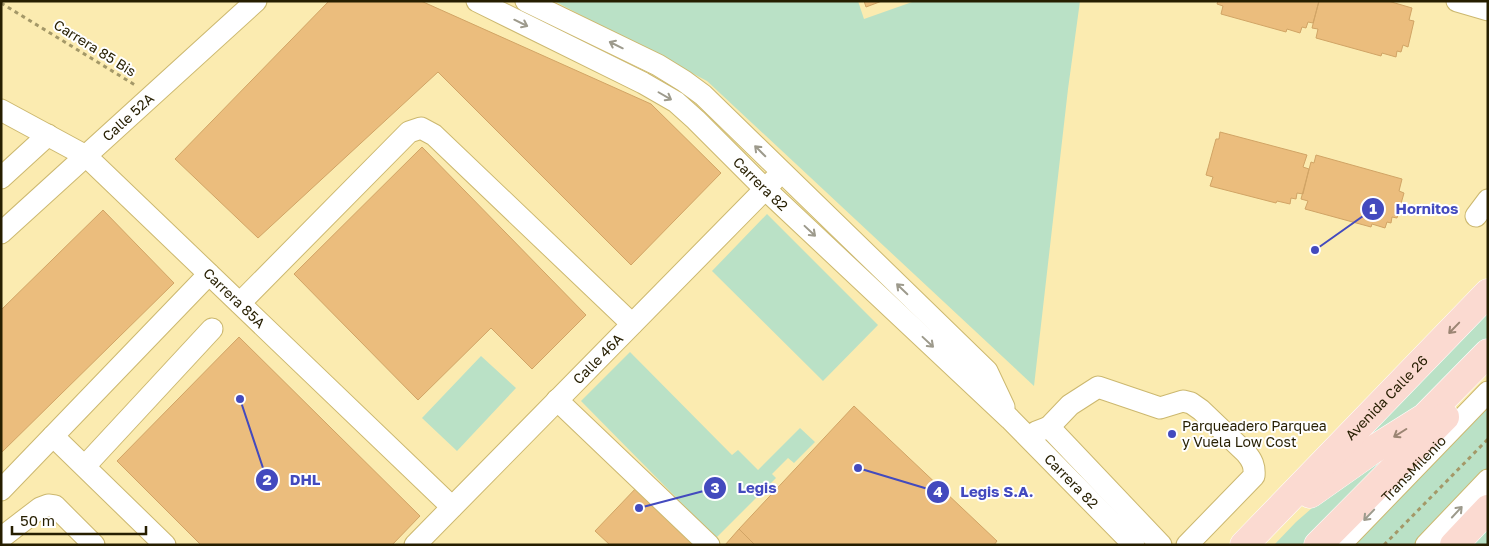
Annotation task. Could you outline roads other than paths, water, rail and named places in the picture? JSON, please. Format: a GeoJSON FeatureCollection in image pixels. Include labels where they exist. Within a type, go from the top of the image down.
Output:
{"type":"FeatureCollection","features":[{"type":"Feature","properties":{"kind":"main road","name":"Avenida Calle 26"},"geometry":{"type":"LineString","coordinates":[[1252,536],[1488,294]]}},
{"type":"Feature","properties":{"kind":"main road"},"geometry":{"type":"LineString","coordinates":[[1252,536],[1371,451],[1425,417],[1488,353]]}},
{"type":"Feature","properties":{"kind":"main road"},"geometry":{"type":"LineString","coordinates":[[1318,545],[1458,405],[1488,372]]}},
{"type":"Feature","properties":{"kind":"main road"},"geometry":{"type":"LineString","coordinates":[[1454,545],[1488,509]]}},
{"type":"Feature","properties":{"kind":"street","name":"Calle 52A"},"geometry":{"type":"LineString","coordinates":[[1,233],[256,1]]}},
{"type":"Feature","properties":{"kind":"street","name":"Carrera 82"},"geometry":{"type":"LineString","coordinates":[[477,1],[643,83],[676,102],[765,189],[1010,419],[1132,544]]}},
{"type":"Feature","properties":{"kind":"street","name":"Carrera 82"},"geometry":{"type":"LineString","coordinates":[[526,1],[658,65],[702,95],[986,371],[1010,419]]}},
{"type":"Feature","properties":{"kind":"street"},"geometry":{"type":"LineString","coordinates":[[1457,1],[1488,10]]}},
{"type":"Feature","properties":{"kind":"street","name":"Carrera 85A"},"geometry":{"type":"LineString","coordinates":[[1,110],[86,156],[452,507]]}},
{"type":"Feature","properties":{"kind":"street"},"geometry":{"type":"LineString","coordinates":[[240,303],[409,132],[421,128],[434,135],[632,324]]}},
{"type":"Feature","properties":{"kind":"street"},"geometry":{"type":"LineString","coordinates":[[1,178],[48,135]]}},
{"type":"Feature","properties":{"kind":"street","name":"Calle 46A"},"geometry":{"type":"LineString","coordinates":[[415,545],[782,173]]}},
{"type":"Feature","properties":{"kind":"street"},"geometry":{"type":"LineString","coordinates":[[1,490],[209,274]]}},
{"type":"Feature","properties":{"kind":"street"},"geometry":{"type":"LineString","coordinates":[[85,466],[212,329]]}},
{"type":"Feature","properties":{"kind":"street"},"geometry":{"type":"LineString","coordinates":[[1027,436],[1049,427],[1070,405],[1098,387],[1160,408],[1183,401],[1191,403],[1201,410],[1246,453],[1255,468],[1254,476],[1187,545]]}},
{"type":"Feature","properties":{"kind":"street","name":"TransMilenio"},"geometry":{"type":"LineString","coordinates":[[1340,545],[1488,392]]}},
{"type":"Feature","properties":{"kind":"street"},"geometry":{"type":"LineString","coordinates":[[557,400],[709,545]]}},
{"type":"Feature","properties":{"kind":"street"},"geometry":{"type":"LineString","coordinates":[[1049,427],[1160,545]]}},
{"type":"Feature","properties":{"kind":"street"},"geometry":{"type":"LineString","coordinates":[[53,436],[165,545]]}},
{"type":"Feature","properties":{"kind":"street"},"geometry":{"type":"LineString","coordinates":[[1426,545],[1488,480]]}},
{"type":"Feature","properties":{"kind":"street"},"geometry":{"type":"LineString","coordinates":[[1,538],[48,504],[55,506],[94,545]]}},
{"type":"Feature","properties":{"kind":"place","name":"Hornitos"},"geometry":{"type":"Point","coordinates":[1315,250]}},
{"type":"Feature","properties":{"kind":"place","name":"DHL"},"geometry":{"type":"Point","coordinates":[240,399]}},
{"type":"Feature","properties":{"kind":"place","name":"Parqueadero Parquea y Vuela Low Cost"},"geometry":{"type":"Point","coordinates":[1172,434]}},
{"type":"Feature","properties":{"kind":"place","name":"Legis S.A."},"geometry":{"type":"Point","coordinates":[858,468]}},
{"type":"Feature","properties":{"kind":"place","name":"Legis"},"geometry":{"type":"Point","coordinates":[639,508]}}]}
